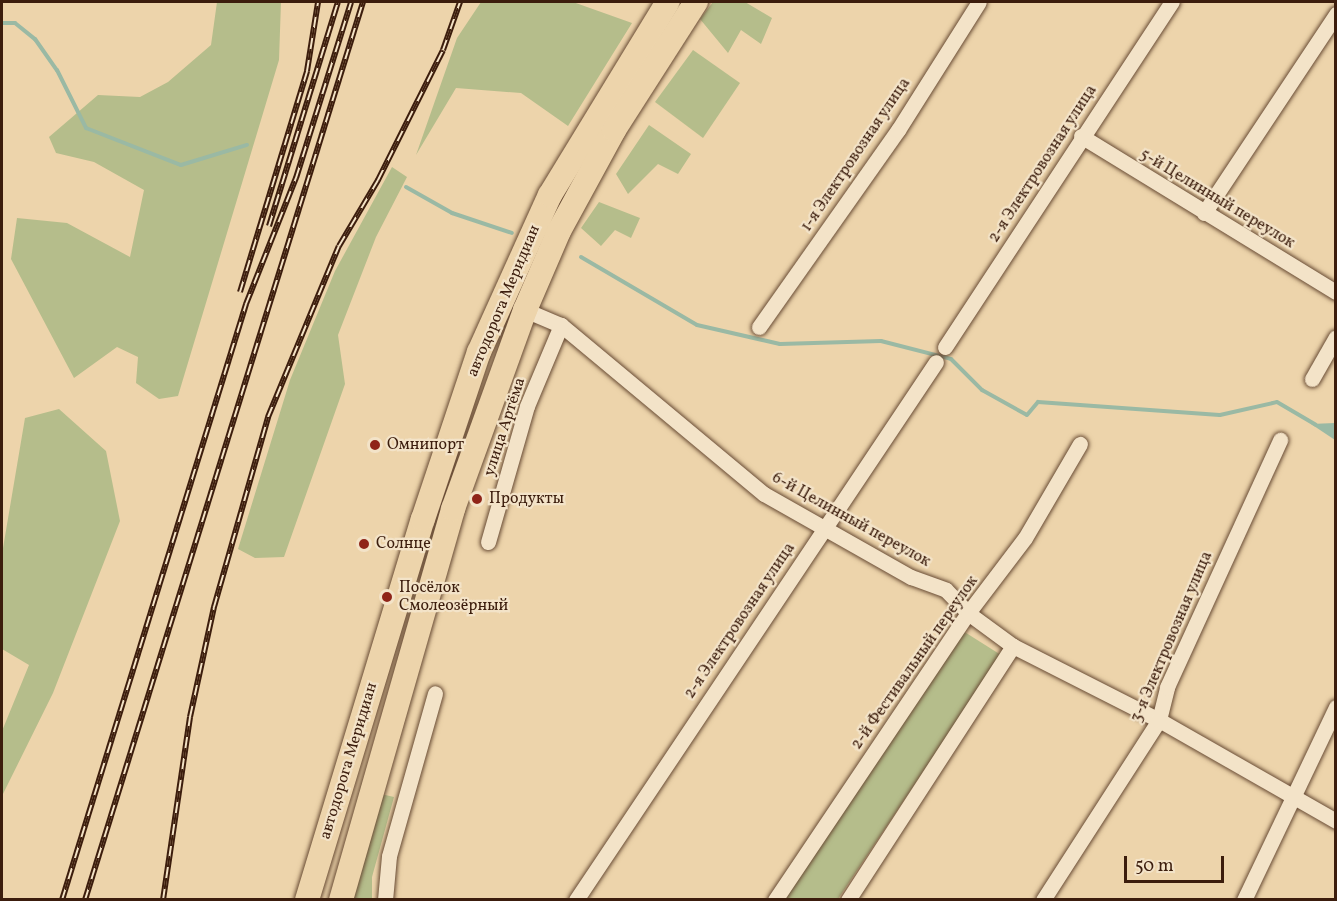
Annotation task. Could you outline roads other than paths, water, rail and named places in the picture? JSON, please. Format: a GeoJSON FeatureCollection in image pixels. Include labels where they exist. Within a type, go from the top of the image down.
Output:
{"type":"FeatureCollection","features":[{"type":"Feature","properties":{"kind":"main road","name":"автодорога Меридиан"},"geometry":{"type":"LineString","coordinates":[[307,900],[423,519],[479,352],[550,195],[668,2]]}},
{"type":"Feature","properties":{"kind":"main road","name":"автодорога Меридиан"},"geometry":{"type":"LineString","coordinates":[[341,900],[453,509],[525,310],[559,231],[614,130],[696,2]]}},
{"type":"Feature","properties":{"kind":"main road"},"geometry":{"type":"LineString","coordinates":[[501,300],[525,310]]}},
{"type":"Feature","properties":{"kind":"street","name":"1-я Электровозная улица"},"geometry":{"type":"LineString","coordinates":[[759,327],[898,130],[979,2]]}},
{"type":"Feature","properties":{"kind":"street","name":"2-я Электровозная улица"},"geometry":{"type":"LineString","coordinates":[[945,347],[1081,136],[1172,2]]}},
{"type":"Feature","properties":{"kind":"street"},"geometry":{"type":"LineString","coordinates":[[1204,213],[1335,14]]}},
{"type":"Feature","properties":{"kind":"street","name":"5-й Целинный переулок"},"geometry":{"type":"LineString","coordinates":[[1081,136],[1335,292]]}},
{"type":"Feature","properties":{"kind":"street","name":"6-й Целинный переулок"},"geometry":{"type":"LineString","coordinates":[[525,310],[561,325],[764,494],[911,577],[946,590],[968,613],[1013,646],[1159,720],[1293,800],[1335,821]]}},
{"type":"Feature","properties":{"kind":"street","name":"улица Артёма"},"geometry":{"type":"LineString","coordinates":[[488,542],[528,406],[561,325]]}},
{"type":"Feature","properties":{"kind":"street"},"geometry":{"type":"LineString","coordinates":[[1312,379],[1335,337]]}},
{"type":"Feature","properties":{"kind":"street","name":"2-я Электровозная улица"},"geometry":{"type":"LineString","coordinates":[[576,900],[824,526],[936,362]]}},
{"type":"Feature","properties":{"kind":"street","name":"3-я Электровозная улица"},"geometry":{"type":"LineString","coordinates":[[1043,900],[1159,720],[1167,687],[1280,440]]}},
{"type":"Feature","properties":{"kind":"street","name":"2-й Фестивальный переулок"},"geometry":{"type":"LineString","coordinates":[[775,900],[968,613],[1025,538],[1080,444]]}},
{"type":"Feature","properties":{"kind":"street"},"geometry":{"type":"LineString","coordinates":[[848,900],[1013,646]]}},
{"type":"Feature","properties":{"kind":"street"},"geometry":{"type":"LineString","coordinates":[[385,900],[389,856],[435,693]]}},
{"type":"Feature","properties":{"kind":"street"},"geometry":{"type":"LineString","coordinates":[[1244,900],[1335,707]]}},
{"type":"Feature","properties":{"kind":"waterway"},"geometry":{"type":"LineString","coordinates":[[2,23],[15,23],[35,39],[57,70],[86,128],[181,165],[247,145]]}},
{"type":"Feature","properties":{"kind":"waterway"},"geometry":{"type":"LineString","coordinates":[[406,187],[452,213],[512,233]]}},
{"type":"Feature","properties":{"kind":"waterway"},"geometry":{"type":"LineString","coordinates":[[581,257],[697,325],[780,344],[881,341],[951,359],[982,390],[1027,415],[1038,402],[1220,415],[1277,402],[1316,425]]}},
{"type":"Feature","properties":{"kind":"railway"},"geometry":{"type":"LineString","coordinates":[[240,292],[307,71],[318,2]]}},
{"type":"Feature","properties":{"kind":"railway"},"geometry":{"type":"LineString","coordinates":[[269,226],[338,2]]}},
{"type":"Feature","properties":{"kind":"railway"},"geometry":{"type":"LineString","coordinates":[[62,900],[246,304],[296,178],[351,2]]}},
{"type":"Feature","properties":{"kind":"railway"},"geometry":{"type":"LineString","coordinates":[[85,900],[363,2]]}},
{"type":"Feature","properties":{"kind":"railway"},"geometry":{"type":"LineString","coordinates":[[163,900],[190,717],[214,607],[268,417],[339,246],[378,180],[443,50],[460,2]]}},
{"type":"Feature","properties":{"kind":"place","name":"Омнипорт"},"geometry":{"type":"Point","coordinates":[375,445]}},
{"type":"Feature","properties":{"kind":"place","name":"Продукты"},"geometry":{"type":"Point","coordinates":[477,499]}},
{"type":"Feature","properties":{"kind":"place","name":"Солнце"},"geometry":{"type":"Point","coordinates":[364,544]}},
{"type":"Feature","properties":{"kind":"place","name":"Посёлок Смолеозёрный"},"geometry":{"type":"Point","coordinates":[387,597]}}]}
